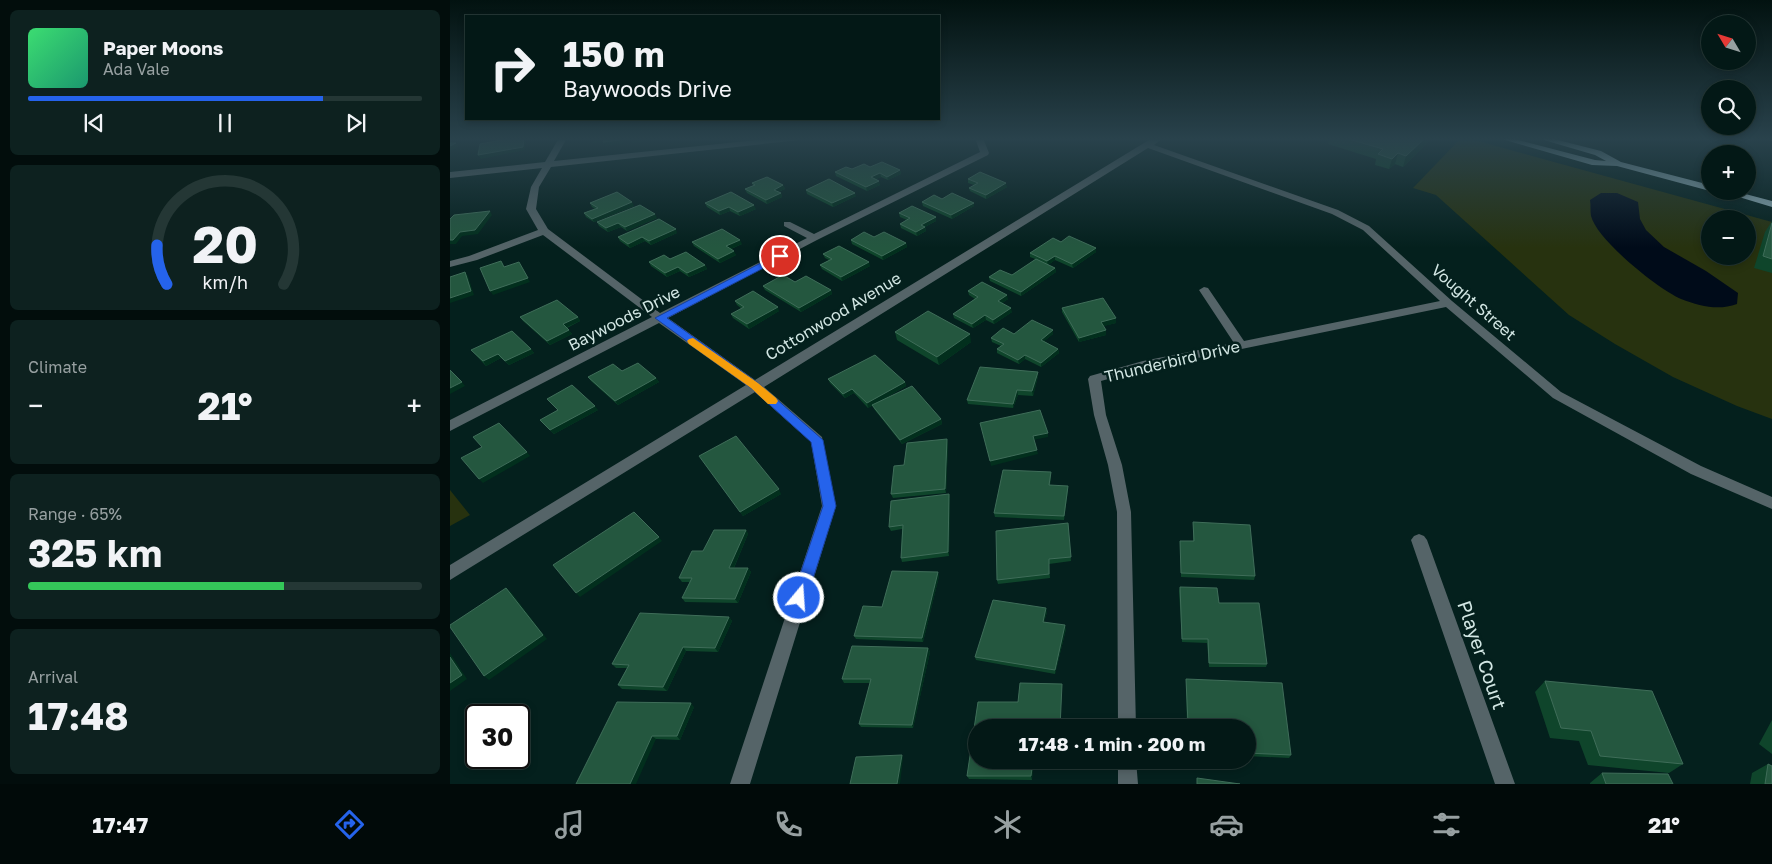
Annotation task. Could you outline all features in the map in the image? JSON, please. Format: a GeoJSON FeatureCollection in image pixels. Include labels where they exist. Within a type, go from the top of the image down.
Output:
{"type":"FeatureCollection","features":[{"type":"Feature","properties":{"kind":"main road"},"geometry":{"type":"LineString","coordinates":[[1659,175],[1701,186]]}},
{"type":"Feature","properties":{"kind":"main road"},"geometry":{"type":"LineString","coordinates":[[1756,200],[1772,204]]}},
{"type":"Feature","properties":{"kind":"street"},"geometry":{"type":"LineString","coordinates":[[542,175],[535,187],[531,209],[544,231],[660,318],[754,385],[817,440],[829,506],[740,784]]}},
{"type":"Feature","properties":{"kind":"street","name":"Baywoods Drive"},"geometry":{"type":"LineString","coordinates":[[450,426],[814,238],[942,175]]}},
{"type":"Feature","properties":{"kind":"street","name":"Cottonwood Avenue"},"geometry":{"type":"LineString","coordinates":[[450,573],[1099,175]]}},
{"type":"Feature","properties":{"kind":"street","name":"Vought Street"},"geometry":{"type":"LineString","coordinates":[[1230,175],[1334,212],[1366,228],[1448,303],[1557,395],[1696,470],[1772,503]]}},
{"type":"Feature","properties":{"kind":"street"},"geometry":{"type":"LineString","coordinates":[[787,224],[814,238]]}},
{"type":"Feature","properties":{"kind":"street"},"geometry":{"type":"LineString","coordinates":[[450,264],[473,258],[544,231]]}},
{"type":"Feature","properties":{"kind":"street"},"geometry":{"type":"LineString","coordinates":[[1204,290],[1241,345]]}},
{"type":"Feature","properties":{"kind":"street","name":"Thunderbird Drive"},"geometry":{"type":"LineString","coordinates":[[1127,719],[1124,512],[1115,466],[1100,415],[1094,379],[1142,365],[1448,303]]}},
{"type":"Feature","properties":{"kind":"street","name":"Player Court"},"geometry":{"type":"LineString","coordinates":[[1420,540],[1505,784]]}},
{"type":"Feature","properties":{"kind":"street"},"geometry":{"type":"LineString","coordinates":[[1127,769],[1128,784]]}},
{"type":"Feature","properties":{"kind":"green space"},"geometry":{"type":"Polygon","coordinates":[[[1426,175],[1600,175],[1728,210],[1701,210],[1701,265],[1756,265],[1756,218],[1772,222],[1772,419],[1737,406],[1673,377],[1569,315],[1436,195],[1413,188],[1426,175]]]}},
{"type":"Feature","properties":{"kind":"green space"},"geometry":{"type":"Polygon","coordinates":[[[450,490],[470,515],[450,526],[450,490]]]}},
{"type":"Feature","properties":{"kind":"water"},"geometry":{"type":"Polygon","coordinates":[[[1601,193],[1617,193],[1638,202],[1640,219],[1646,230],[1664,247],[1706,271],[1738,293],[1737,304],[1716,307],[1688,302],[1671,294],[1644,275],[1604,238],[1596,226],[1591,216],[1590,200],[1601,193]]]}},
{"type":"Feature","properties":{"kind":"building"},"geometry":{"type":"Polygon","coordinates":[[[840,175],[876,175],[871,177],[879,181],[866,187],[840,175]]]}},
{"type":"Feature","properties":{"kind":"building"},"geometry":{"type":"Polygon","coordinates":[[[976,175],[986,175],[1006,183],[986,195],[969,188],[978,183],[968,179],[976,175]]]}},
{"type":"Feature","properties":{"kind":"building"},"geometry":{"type":"Polygon","coordinates":[[[767,177],[783,185],[774,190],[781,193],[766,200],[745,189],[755,185],[752,183],[767,177]]]}},
{"type":"Feature","properties":{"kind":"building"},"geometry":{"type":"Polygon","coordinates":[[[829,179],[855,193],[832,203],[806,190],[829,179]]]}},
{"type":"Feature","properties":{"kind":"building"},"geometry":{"type":"Polygon","coordinates":[[[617,192],[632,202],[592,219],[584,213],[598,208],[590,203],[617,192]]]}},
{"type":"Feature","properties":{"kind":"building"},"geometry":{"type":"Polygon","coordinates":[[[731,192],[754,205],[738,212],[729,207],[719,211],[705,203],[731,192]]]}},
{"type":"Feature","properties":{"kind":"building"},"geometry":{"type":"Polygon","coordinates":[[[952,193],[974,203],[951,215],[922,202],[934,195],[942,199],[952,193]]]}},
{"type":"Feature","properties":{"kind":"building"},"geometry":{"type":"Polygon","coordinates":[[[640,205],[655,214],[625,227],[618,223],[606,228],[597,222],[640,205]]]}},
{"type":"Feature","properties":{"kind":"building"},"geometry":{"type":"Polygon","coordinates":[[[912,206],[936,217],[921,225],[925,227],[916,232],[900,224],[910,218],[899,213],[912,206]]]}},
{"type":"Feature","properties":{"kind":"building"},"geometry":{"type":"Polygon","coordinates":[[[490,211],[475,230],[460,232],[453,240],[450,240],[450,219],[454,215],[490,211]]]}},
{"type":"Feature","properties":{"kind":"building"},"geometry":{"type":"Polygon","coordinates":[[[659,219],[676,229],[649,241],[642,237],[628,244],[618,237],[659,219]]]}},
{"type":"Feature","properties":{"kind":"building"},"geometry":{"type":"Polygon","coordinates":[[[1772,223],[1772,259],[1763,256],[1772,223]]]}},
{"type":"Feature","properties":{"kind":"building"},"geometry":{"type":"Polygon","coordinates":[[[722,229],[740,240],[726,246],[734,251],[718,259],[692,242],[722,229]]]}},
{"type":"Feature","properties":{"kind":"building"},"geometry":{"type":"Polygon","coordinates":[[[864,232],[874,237],[884,232],[906,243],[882,256],[851,240],[864,232]]]}},
{"type":"Feature","properties":{"kind":"building"},"geometry":{"type":"Polygon","coordinates":[[[1069,236],[1096,248],[1072,264],[1055,256],[1047,261],[1030,253],[1053,238],[1061,242],[1069,236]]]}},
{"type":"Feature","properties":{"kind":"building"},"geometry":{"type":"Polygon","coordinates":[[[839,246],[869,262],[841,277],[820,265],[832,259],[823,254],[839,246]]]}},
{"type":"Feature","properties":{"kind":"building"},"geometry":{"type":"Polygon","coordinates":[[[686,252],[705,265],[687,273],[678,267],[665,273],[649,262],[664,255],[670,259],[686,252]]]}},
{"type":"Feature","properties":{"kind":"building"},"geometry":{"type":"Polygon","coordinates":[[[1036,259],[1055,268],[1021,292],[989,277],[1000,270],[1012,275],[1036,259]]]}},
{"type":"Feature","properties":{"kind":"building"},"geometry":{"type":"Polygon","coordinates":[[[501,261],[504,267],[519,262],[528,278],[490,291],[480,268],[501,261]]]}},
{"type":"Feature","properties":{"kind":"building"},"geometry":{"type":"Polygon","coordinates":[[[465,272],[471,291],[450,298],[450,277],[465,272]]]}},
{"type":"Feature","properties":{"kind":"building"},"geometry":{"type":"Polygon","coordinates":[[[783,275],[795,282],[806,276],[831,290],[799,308],[763,286],[783,275]]]}},
{"type":"Feature","properties":{"kind":"building"},"geometry":{"type":"Polygon","coordinates":[[[982,282],[1007,295],[998,301],[1011,308],[993,320],[985,315],[972,324],[953,314],[978,297],[968,291],[982,282]]]}},
{"type":"Feature","properties":{"kind":"building"},"geometry":{"type":"Polygon","coordinates":[[[753,291],[778,307],[747,324],[731,314],[744,307],[735,301],[753,291]]]}},
{"type":"Feature","properties":{"kind":"building"},"geometry":{"type":"Polygon","coordinates":[[[1103,298],[1116,318],[1101,322],[1106,330],[1079,338],[1062,308],[1103,298]]]}},
{"type":"Feature","properties":{"kind":"building"},"geometry":{"type":"Polygon","coordinates":[[[557,300],[578,317],[563,324],[569,330],[547,341],[520,317],[557,300]]]}},
{"type":"Feature","properties":{"kind":"building"},"geometry":{"type":"Polygon","coordinates":[[[928,311],[970,334],[937,357],[895,332],[928,311]]]}},
{"type":"Feature","properties":{"kind":"building"},"geometry":{"type":"Polygon","coordinates":[[[1032,320],[1053,330],[1041,340],[1058,349],[1041,363],[1025,355],[1018,360],[997,349],[1004,344],[991,338],[1003,328],[1014,334],[1032,320]]]}},
{"type":"Feature","properties":{"kind":"building"},"geometry":{"type":"Polygon","coordinates":[[[512,331],[531,349],[505,361],[498,354],[483,361],[471,350],[512,331]]]}},
{"type":"Feature","properties":{"kind":"building"},"geometry":{"type":"Polygon","coordinates":[[[875,355],[905,382],[867,403],[852,389],[843,394],[828,379],[875,355]]]}},
{"type":"Feature","properties":{"kind":"building"},"geometry":{"type":"Polygon","coordinates":[[[638,363],[656,378],[615,401],[588,377],[613,364],[622,371],[638,363]]]}},
{"type":"Feature","properties":{"kind":"building"},"geometry":{"type":"Polygon","coordinates":[[[980,367],[1038,372],[1032,391],[1017,390],[1013,404],[967,400],[980,367]]]}},
{"type":"Feature","properties":{"kind":"building"},"geometry":{"type":"Polygon","coordinates":[[[450,370],[462,382],[450,388],[450,370]]]}},
{"type":"Feature","properties":{"kind":"building"},"geometry":{"type":"Polygon","coordinates":[[[572,385],[595,406],[550,430],[540,420],[558,410],[547,399],[572,385]]]}},
{"type":"Feature","properties":{"kind":"building"},"geometry":{"type":"Polygon","coordinates":[[[912,386],[941,419],[900,440],[872,405],[912,386]]]}},
{"type":"Feature","properties":{"kind":"building"},"geometry":{"type":"Polygon","coordinates":[[[1040,410],[1048,433],[1033,436],[1037,450],[990,461],[980,423],[1040,410]]]}},
{"type":"Feature","properties":{"kind":"building"},"geometry":{"type":"Polygon","coordinates":[[[499,423],[527,452],[479,479],[461,458],[482,447],[473,437],[499,423]]]}},
{"type":"Feature","properties":{"kind":"building"},"geometry":{"type":"Polygon","coordinates":[[[736,436],[779,489],[740,512],[699,456],[736,436]]]}},
{"type":"Feature","properties":{"kind":"building"},"geometry":{"type":"Polygon","coordinates":[[[947,439],[945,489],[891,494],[894,466],[904,465],[907,443],[947,439]]]}},
{"type":"Feature","properties":{"kind":"building"},"geometry":{"type":"Polygon","coordinates":[[[1003,470],[1051,472],[1049,485],[1068,486],[1064,516],[994,513],[1003,470]]]}},
{"type":"Feature","properties":{"kind":"building"},"geometry":{"type":"Polygon","coordinates":[[[949,494],[948,552],[901,558],[903,525],[889,527],[891,501],[949,494]]]}},
{"type":"Feature","properties":{"kind":"building"},"geometry":{"type":"Polygon","coordinates":[[[634,512],[659,537],[576,593],[553,565],[634,512]]]}},
{"type":"Feature","properties":{"kind":"building"},"geometry":{"type":"Polygon","coordinates":[[[1193,522],[1250,525],[1255,576],[1181,573],[1180,541],[1194,541],[1193,522]]]}},
{"type":"Feature","properties":{"kind":"building"},"geometry":{"type":"Polygon","coordinates":[[[1068,523],[1071,557],[1049,559],[1049,574],[997,580],[996,531],[1068,523]]]}},
{"type":"Feature","properties":{"kind":"building"},"geometry":{"type":"Polygon","coordinates":[[[714,530],[746,530],[729,568],[748,568],[735,599],[682,598],[692,578],[679,578],[692,551],[703,551],[714,530]]]}},
{"type":"Feature","properties":{"kind":"building"},"geometry":{"type":"Polygon","coordinates":[[[892,571],[938,572],[922,638],[854,636],[863,606],[882,607],[892,571]]]}},
{"type":"Feature","properties":{"kind":"building"},"geometry":{"type":"Polygon","coordinates":[[[1180,587],[1217,588],[1219,603],[1259,603],[1267,664],[1209,663],[1208,639],[1182,639],[1180,587]]]}},
{"type":"Feature","properties":{"kind":"building"},"geometry":{"type":"Polygon","coordinates":[[[506,588],[543,635],[484,676],[450,625],[506,588]]]}},
{"type":"Feature","properties":{"kind":"building"},"geometry":{"type":"Polygon","coordinates":[[[993,600],[1046,608],[1043,622],[1065,625],[1055,670],[975,657],[993,600]]]}},
{"type":"Feature","properties":{"kind":"building"},"geometry":{"type":"Polygon","coordinates":[[[640,613],[729,617],[715,648],[683,647],[663,687],[618,685],[629,665],[612,664],[640,613]]]}},
{"type":"Feature","properties":{"kind":"building"},"geometry":{"type":"Polygon","coordinates":[[[852,646],[928,648],[912,725],[859,724],[871,679],[842,679],[852,646]]]}},
{"type":"Feature","properties":{"kind":"building"},"geometry":{"type":"Polygon","coordinates":[[[450,657],[462,675],[450,683],[450,657]]]}},
{"type":"Feature","properties":{"kind":"building"},"geometry":{"type":"Polygon","coordinates":[[[1186,679],[1282,683],[1291,755],[1256,753],[1256,719],[1188,719],[1186,679]]]}},
{"type":"Feature","properties":{"kind":"building"},"geometry":{"type":"Polygon","coordinates":[[[1545,681],[1652,691],[1683,764],[1600,756],[1591,731],[1561,728],[1545,681]]]}},
{"type":"Feature","properties":{"kind":"building"},"geometry":{"type":"Polygon","coordinates":[[[1020,683],[1062,684],[1060,719],[975,719],[978,702],[1018,702],[1020,683]]]}},
{"type":"Feature","properties":{"kind":"building"},"geometry":{"type":"Polygon","coordinates":[[[617,702],[691,703],[677,736],[652,736],[630,784],[576,784],[617,702]]]}},
{"type":"Feature","properties":{"kind":"building"},"geometry":{"type":"Polygon","coordinates":[[[902,755],[897,784],[850,784],[856,757],[902,755]]]}},
{"type":"Feature","properties":{"kind":"building"},"geometry":{"type":"Polygon","coordinates":[[[1768,764],[1772,766],[1772,784],[1765,784],[1768,764]]]}},
{"type":"Feature","properties":{"kind":"building"},"geometry":{"type":"Polygon","coordinates":[[[968,769],[1032,769],[1031,776],[967,776],[968,769]]]}},
{"type":"Feature","properties":{"kind":"building"},"geometry":{"type":"Polygon","coordinates":[[[1602,773],[1668,774],[1673,784],[1606,784],[1602,773]]]}},
{"type":"Feature","properties":{"kind":"building"},"geometry":{"type":"Polygon","coordinates":[[[1197,778],[1240,784],[1197,784],[1197,778]]]}},
{"type":"Feature","properties":{"kind":"slow traffic"},"geometry":{"type":"LineString","coordinates":[[693,341],[754,385],[772,401]]}},
{"type":"Feature","properties":{"kind":"route"},"geometry":{"type":"LineString","coordinates":[[780,256],[660,318],[754,385],[817,440],[829,506],[799,598]]}}]}
